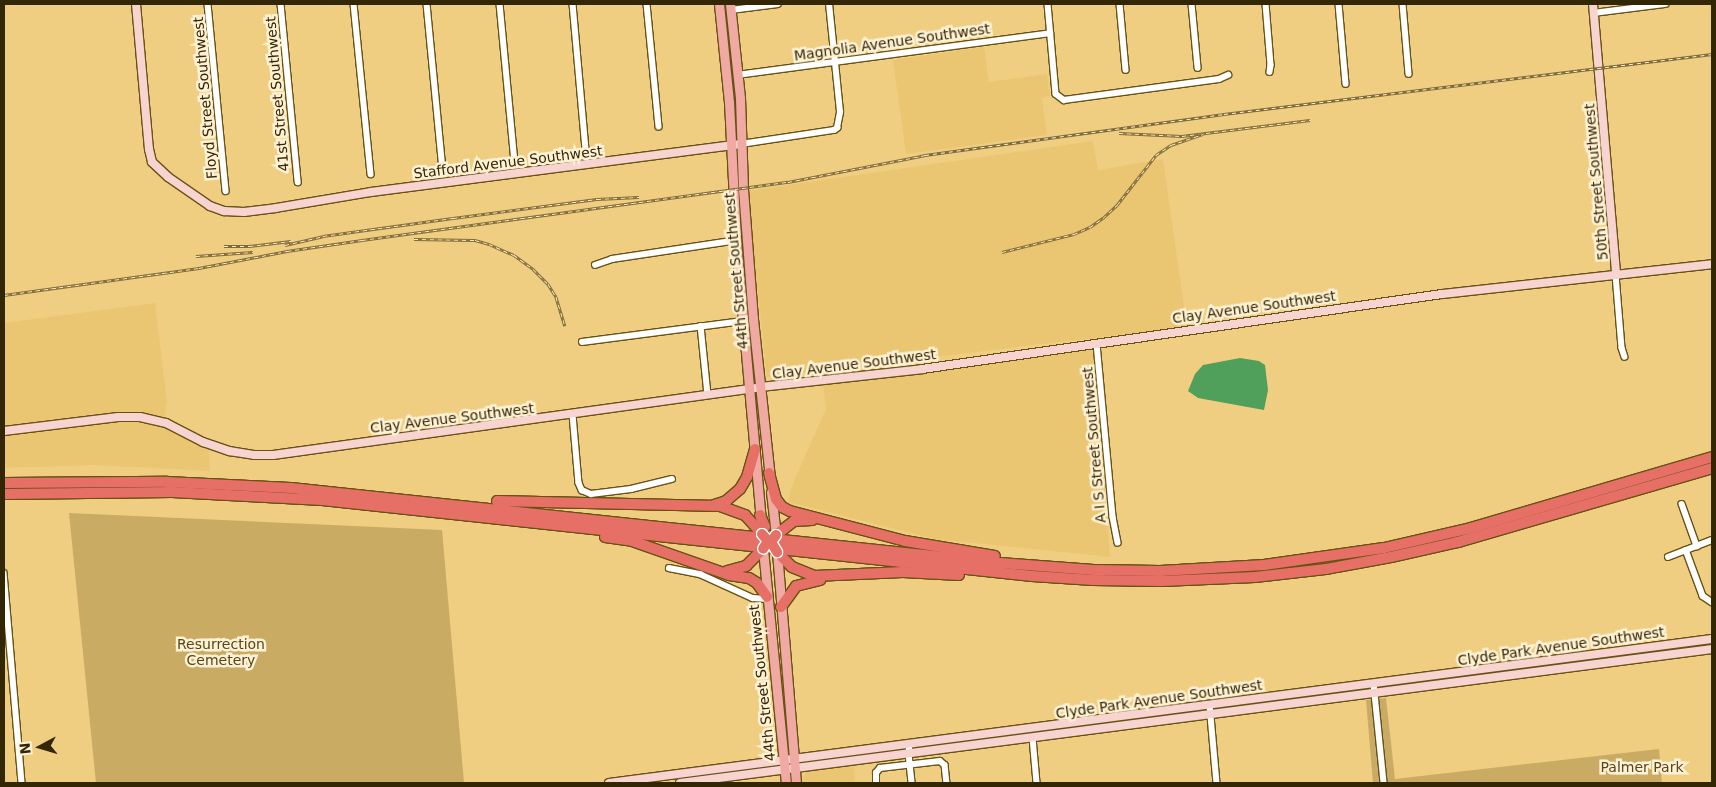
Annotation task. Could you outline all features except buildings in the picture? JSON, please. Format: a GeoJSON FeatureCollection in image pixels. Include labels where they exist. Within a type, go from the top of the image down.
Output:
{"type":"FeatureCollection","features":[{"type":"Feature","properties":{"kind":"highway"},"geometry":{"type":"LineString","coordinates":[[701,505],[722,502],[736,493],[746,478],[755,449]]}},
{"type":"Feature","properties":{"kind":"highway"},"geometry":{"type":"LineString","coordinates":[[4,483],[188,482],[291,488],[386,496],[1060,568],[1141,571],[1212,569],[1305,561],[1354,554],[1471,528],[1712,457]]}},
{"type":"Feature","properties":{"kind":"highway"},"geometry":{"type":"LineString","coordinates":[[386,496],[518,503],[701,505],[734,510],[745,515],[797,571],[811,575],[849,576],[911,572],[1093,580],[1216,580],[1358,564],[1458,542],[1712,468]]}},
{"type":"Feature","properties":{"kind":"highway"},"geometry":{"type":"LineString","coordinates":[[769,473],[774,494],[782,507],[832,523],[905,541],[1060,568]]}},
{"type":"Feature","properties":{"kind":"highway"},"geometry":{"type":"LineString","coordinates":[[4,494],[120,492],[313,499],[1000,573],[1093,580]]}},
{"type":"Feature","properties":{"kind":"highway"},"geometry":{"type":"LineString","coordinates":[[424,510],[481,522],[632,541],[729,575],[749,578],[757,583],[767,598]]}},
{"type":"Feature","properties":{"kind":"highway"},"geometry":{"type":"LineString","coordinates":[[760,515],[769,541]]}},
{"type":"Feature","properties":{"kind":"highway"},"geometry":{"type":"LineString","coordinates":[[722,572],[743,567],[769,541],[794,521],[803,519],[832,523]]}},
{"type":"Feature","properties":{"kind":"highway"},"geometry":{"type":"LineString","coordinates":[[781,607],[791,590],[799,584],[849,576]]}},
{"type":"Feature","properties":{"kind":"main road","name":"44th Street Southwest"},"geometry":{"type":"LineString","coordinates":[[719,4],[729,102],[736,241],[760,515]]}},
{"type":"Feature","properties":{"kind":"main road","name":"44th Street Southwest"},"geometry":{"type":"LineString","coordinates":[[730,7],[737,74],[747,239],[769,473],[767,598],[786,783]]}},
{"type":"Feature","properties":{"kind":"main road","name":"44th Street Southwest"},"geometry":{"type":"LineString","coordinates":[[769,541],[781,607],[796,783]]}},
{"type":"Feature","properties":{"kind":"main road"},"geometry":{"type":"LineString","coordinates":[[770,624],[785,665]]}},
{"type":"Feature","properties":{"kind":"main road"},"geometry":{"type":"LineString","coordinates":[[774,667],[780,671],[788,694]]}},
{"type":"Feature","properties":{"kind":"street","name":"Floyd Street Southwest"},"geometry":{"type":"LineString","coordinates":[[208,4],[226,191]]}},
{"type":"Feature","properties":{"kind":"street","name":"41st Street Southwest"},"geometry":{"type":"LineString","coordinates":[[281,4],[298,182]]}},
{"type":"Feature","properties":{"kind":"street"},"geometry":{"type":"LineString","coordinates":[[354,4],[371,174]]}},
{"type":"Feature","properties":{"kind":"street"},"geometry":{"type":"LineString","coordinates":[[427,4],[443,169]]}},
{"type":"Feature","properties":{"kind":"street"},"geometry":{"type":"LineString","coordinates":[[500,4],[515,163]]}},
{"type":"Feature","properties":{"kind":"street"},"geometry":{"type":"LineString","coordinates":[[573,4],[586,149]]}},
{"type":"Feature","properties":{"kind":"street"},"geometry":{"type":"LineString","coordinates":[[646,4],[659,126]]}},
{"type":"Feature","properties":{"kind":"street"},"geometry":{"type":"LineString","coordinates":[[730,7],[778,4]]}},
{"type":"Feature","properties":{"kind":"street"},"geometry":{"type":"LineString","coordinates":[[829,4],[835,63]]}},
{"type":"Feature","properties":{"kind":"street"},"geometry":{"type":"LineString","coordinates":[[1048,4],[1056,94],[1064,100],[1219,79],[1228,75]]}},
{"type":"Feature","properties":{"kind":"street"},"geometry":{"type":"LineString","coordinates":[[1120,4],[1126,70]]}},
{"type":"Feature","properties":{"kind":"street"},"geometry":{"type":"LineString","coordinates":[[1192,4],[1198,68]]}},
{"type":"Feature","properties":{"kind":"street"},"geometry":{"type":"LineString","coordinates":[[1266,4],[1272,66],[1270,72]]}},
{"type":"Feature","properties":{"kind":"street"},"geometry":{"type":"LineString","coordinates":[[1339,4],[1346,84]]}},
{"type":"Feature","properties":{"kind":"street"},"geometry":{"type":"LineString","coordinates":[[1403,4],[1409,74]]}},
{"type":"Feature","properties":{"kind":"street","name":"50th Street Southwest"},"geometry":{"type":"LineString","coordinates":[[1593,4],[1622,348],[1625,357]]}},
{"type":"Feature","properties":{"kind":"street"},"geometry":{"type":"LineString","coordinates":[[1594,13],[1665,4]]}},
{"type":"Feature","properties":{"kind":"street","name":"Stafford Avenue Southwest"},"geometry":{"type":"LineString","coordinates":[[135,6],[150,155],[160,171],[217,209],[244,212],[381,190],[730,146],[834,130],[837,128],[840,112],[835,63]]}},
{"type":"Feature","properties":{"kind":"street","name":"Magnolia Avenue Southwest"},"geometry":{"type":"LineString","coordinates":[[737,74],[835,63],[1050,33]]}},
{"type":"Feature","properties":{"kind":"street"},"geometry":{"type":"LineString","coordinates":[[595,266],[612,259],[747,239]]}},
{"type":"Feature","properties":{"kind":"street","name":"Clay Avenue Southwest"},"geometry":{"type":"LineString","coordinates":[[4,431],[118,417],[140,417],[171,425],[217,448],[240,454],[263,455],[573,415],[760,387],[922,369],[1442,294],[1712,264]]}},
{"type":"Feature","properties":{"kind":"street"},"geometry":{"type":"LineString","coordinates":[[582,342],[743,321]]}},
{"type":"Feature","properties":{"kind":"street"},"geometry":{"type":"LineString","coordinates":[[701,326],[708,395]]}},
{"type":"Feature","properties":{"kind":"street","name":"A I S Street Southwest"},"geometry":{"type":"LineString","coordinates":[[1097,344],[1113,516],[1118,543]]}},
{"type":"Feature","properties":{"kind":"street"},"geometry":{"type":"LineString","coordinates":[[573,415],[579,483],[582,490],[591,494],[631,489],[672,479]]}},
{"type":"Feature","properties":{"kind":"street"},"geometry":{"type":"LineString","coordinates":[[1682,504],[1697,546]]}},
{"type":"Feature","properties":{"kind":"street"},"geometry":{"type":"LineString","coordinates":[[1668,557],[1712,540]]}},
{"type":"Feature","properties":{"kind":"street"},"geometry":{"type":"LineString","coordinates":[[1686,550],[1703,596],[1712,602]]}},
{"type":"Feature","properties":{"kind":"street"},"geometry":{"type":"LineString","coordinates":[[669,568],[700,574],[753,598],[767,598]]}},
{"type":"Feature","properties":{"kind":"street"},"geometry":{"type":"LineString","coordinates":[[4,573],[22,783]]}},
{"type":"Feature","properties":{"kind":"street","name":"Clyde Park Avenue Southwest"},"geometry":{"type":"LineString","coordinates":[[794,764],[910,744],[1712,639]]}},
{"type":"Feature","properties":{"kind":"street"},"geometry":{"type":"LineString","coordinates":[[1684,643],[1685,652]]}},
{"type":"Feature","properties":{"kind":"street","name":"Clyde Park Avenue Southwest"},"geometry":{"type":"LineString","coordinates":[[609,783],[908,754],[1712,649]]}},
{"type":"Feature","properties":{"kind":"street"},"geometry":{"type":"LineString","coordinates":[[1554,660],[1556,670]]}},
{"type":"Feature","properties":{"kind":"street"},"geometry":{"type":"LineString","coordinates":[[1422,677],[1423,688]]}},
{"type":"Feature","properties":{"kind":"street"},"geometry":{"type":"LineString","coordinates":[[1374,684],[1384,783]]}},
{"type":"Feature","properties":{"kind":"street"},"geometry":{"type":"LineString","coordinates":[[1210,705],[1218,783]]}},
{"type":"Feature","properties":{"kind":"street"},"geometry":{"type":"LineString","coordinates":[[1098,730],[1099,723],[1118,717]]}},
{"type":"Feature","properties":{"kind":"street"},"geometry":{"type":"LineString","coordinates":[[1033,738],[1037,783]]}},
{"type":"Feature","properties":{"kind":"street"},"geometry":{"type":"LineString","coordinates":[[910,744],[908,754],[912,783]]}},
{"type":"Feature","properties":{"kind":"street"},"geometry":{"type":"LineString","coordinates":[[876,783],[877,770],[880,768],[941,761],[945,766],[947,783]]}},
{"type":"Feature","properties":{"kind":"street","name":"Clyde Park Avenue Southwest"},"geometry":{"type":"LineString","coordinates":[[680,783],[784,765]]}},
{"type":"Feature","properties":{"kind":"shaded area"},"geometry":{"type":"Polygon","coordinates":[[[984,47],[989,82],[1047,74],[1050,96],[1042,98],[1047,135],[906,154],[893,60],[984,47]]]}},
{"type":"Feature","properties":{"kind":"shaded area"},"geometry":{"type":"Polygon","coordinates":[[[1093,141],[1098,170],[1163,159],[1187,327],[767,377],[747,191],[1093,141]]]}},
{"type":"Feature","properties":{"kind":"shaded area"},"geometry":{"type":"Polygon","coordinates":[[[155,303],[167,402],[164,418],[208,441],[210,471],[95,465],[4,468],[4,323],[155,303]]]}},
{"type":"Feature","properties":{"kind":"shaded area"},"geometry":{"type":"Polygon","coordinates":[[[1091,349],[1095,358],[1110,557],[935,539],[788,502],[792,485],[826,409],[823,383],[1091,349]]]}},
{"type":"Feature","properties":{"kind":"shaded area"},"geometry":{"type":"Polygon","coordinates":[[[1240,358],[1259,361],[1265,365],[1268,390],[1264,410],[1198,398],[1188,391],[1195,374],[1203,365],[1240,358]]]}},
{"type":"Feature","properties":{"kind":"shaded area"},"geometry":{"type":"Polygon","coordinates":[[[854,764],[855,783],[801,783],[806,771],[854,764]]]}},
{"type":"Feature","properties":{"kind":"green space","name":"Resurrection Cemetery"},"geometry":{"type":"Polygon","coordinates":[[[69,513],[442,530],[464,783],[96,783],[69,513]]]}},
{"type":"Feature","properties":{"kind":"green space","name":"Palmer Park"},"geometry":{"type":"Polygon","coordinates":[[[1386,698],[1395,779],[1659,749],[1662,783],[1373,783],[1366,700],[1386,698]]]}},
{"type":"Feature","properties":{"kind":"railway"},"geometry":{"type":"LineString","coordinates":[[4,295],[199,268],[287,251],[362,240],[788,182],[925,155],[1224,114],[1712,54]]}},
{"type":"Feature","properties":{"kind":"railway"},"geometry":{"type":"LineString","coordinates":[[1119,133],[1182,136],[1310,120]]}},
{"type":"Feature","properties":{"kind":"railway"},"geometry":{"type":"LineString","coordinates":[[1002,252],[1074,234],[1090,227],[1117,205],[1156,155],[1171,145],[1203,134]]}},
{"type":"Feature","properties":{"kind":"railway"},"geometry":{"type":"LineString","coordinates":[[285,245],[323,236],[453,218],[597,199],[639,197]]}},
{"type":"Feature","properties":{"kind":"railway"},"geometry":{"type":"LineString","coordinates":[[414,239],[475,240],[514,255],[533,269],[548,284],[556,297],[565,326]]}},
{"type":"Feature","properties":{"kind":"railway"},"geometry":{"type":"LineString","coordinates":[[224,246],[249,246],[291,241]]}},
{"type":"Feature","properties":{"kind":"railway"},"geometry":{"type":"LineString","coordinates":[[196,256],[253,252]]}}]}
